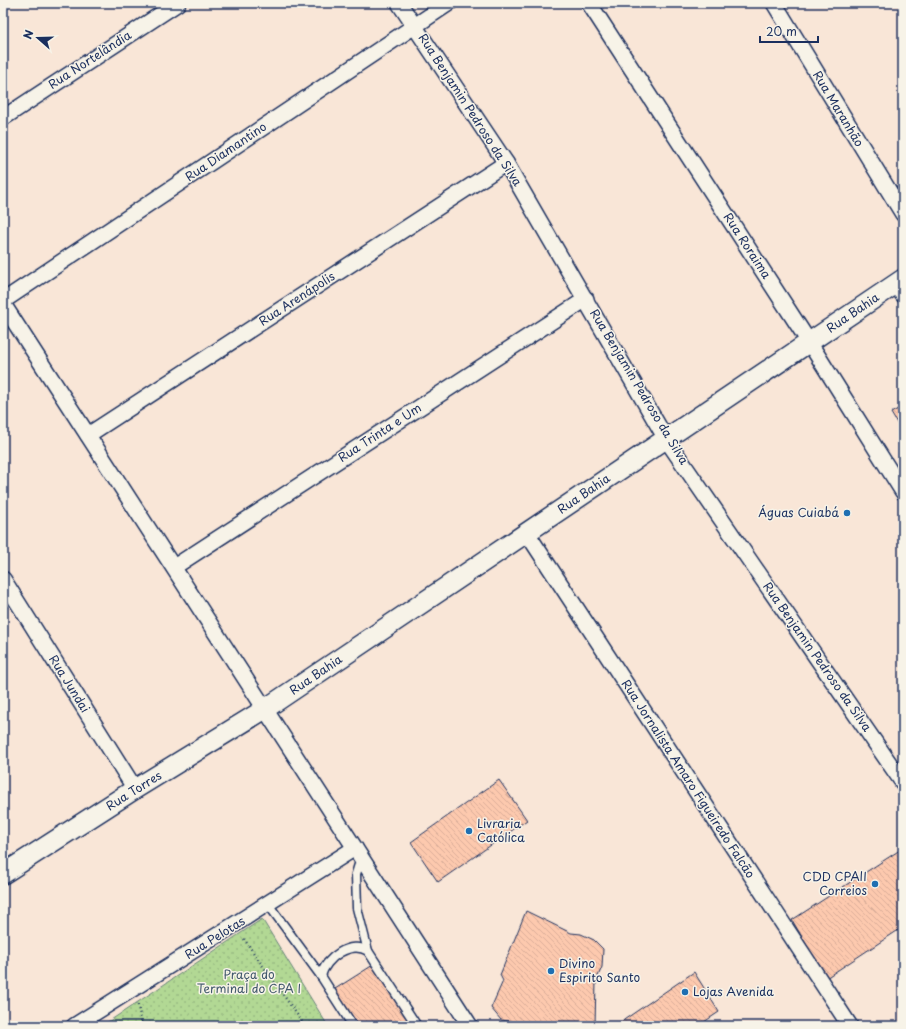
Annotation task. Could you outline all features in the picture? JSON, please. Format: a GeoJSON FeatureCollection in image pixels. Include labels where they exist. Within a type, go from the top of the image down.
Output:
{"type":"FeatureCollection","features":[{"type":"Feature","properties":{"kind":"street","name":"Rua Nortelândia"},"geometry":{"type":"LineString","coordinates":[[3,118],[178,3]]}},
{"type":"Feature","properties":{"kind":"street","name":"Rua Benjamin Pedroso da Silva"},"geometry":{"type":"LineString","coordinates":[[399,3],[506,163],[666,438],[903,783]]}},
{"type":"Feature","properties":{"kind":"street","name":"Rua Diamantino"},"geometry":{"type":"LineString","coordinates":[[3,303],[449,3]]}},
{"type":"Feature","properties":{"kind":"street","name":"Rua Roraima"},"geometry":{"type":"LineString","coordinates":[[589,3],[809,342],[903,492]]}},
{"type":"Feature","properties":{"kind":"street","name":"Rua Maranhão"},"geometry":{"type":"LineString","coordinates":[[774,3],[903,214]]}},
{"type":"Feature","properties":{"kind":"street","name":"Rua Arenápolis"},"geometry":{"type":"LineString","coordinates":[[88,435],[506,163]]}},
{"type":"Feature","properties":{"kind":"street","name":"Rua Bahia"},"geometry":{"type":"LineString","coordinates":[[265,709],[809,342],[900,286]]}},
{"type":"Feature","properties":{"kind":"street","name":"Rua Trinta e Um"},"geometry":{"type":"LineString","coordinates":[[174,567],[586,299]]}},
{"type":"Feature","properties":{"kind":"street"},"geometry":{"type":"LineString","coordinates":[[3,303],[470,1026]]}},
{"type":"Feature","properties":{"kind":"street","name":"Rua Jornalista Amaro Figueiredo Falcão"},"geometry":{"type":"LineString","coordinates":[[526,533],[850,1026]]}},
{"type":"Feature","properties":{"kind":"street","name":"Rua Jundai"},"geometry":{"type":"LineString","coordinates":[[3,579],[135,790]]}},
{"type":"Feature","properties":{"kind":"street","name":"Rua Torres"},"geometry":{"type":"LineString","coordinates":[[4,871],[265,709]]}},
{"type":"Feature","properties":{"kind":"street","name":"Rua Pelotas"},"geometry":{"type":"LineString","coordinates":[[74,1026],[268,904],[358,852]]}},
{"type":"Feature","properties":{"kind":"lane"},"geometry":{"type":"LineString","coordinates":[[358,852],[356,874],[357,908],[368,951],[417,1026]]}},
{"type":"Feature","properties":{"kind":"lane"},"geometry":{"type":"LineString","coordinates":[[268,904],[321,976],[353,1026]]}},
{"type":"Feature","properties":{"kind":"lane"},"geometry":{"type":"LineString","coordinates":[[321,976],[324,966],[328,961],[350,948],[362,947],[368,951]]}},
{"type":"Feature","properties":{"kind":"path"},"geometry":{"type":"LineString","coordinates":[[235,925],[306,1026]]}},
{"type":"Feature","properties":{"kind":"green space","name":"Praça do Terminal do CPA I"},"geometry":{"type":"Polygon","coordinates":[[[262,919],[328,1026],[102,1026],[262,919]]]}},
{"type":"Feature","properties":{"kind":"building"},"geometry":{"type":"Polygon","coordinates":[[[903,406],[903,433],[891,413],[903,406]]]}},
{"type":"Feature","properties":{"kind":"building","name":"Livraria Católica"},"geometry":{"type":"Polygon","coordinates":[[[499,780],[527,820],[438,882],[411,842],[499,780]]]}},
{"type":"Feature","properties":{"kind":"building","name":"CDD CPAII Correios"},"geometry":{"type":"Polygon","coordinates":[[[903,848],[903,927],[826,978],[792,920],[903,848]]]}},
{"type":"Feature","properties":{"kind":"building","name":"Divino Espirito Santo"},"geometry":{"type":"Polygon","coordinates":[[[526,911],[571,933],[581,934],[594,940],[603,949],[602,967],[596,981],[595,1026],[531,1026],[530,1024],[501,1020],[491,1008],[503,981],[500,975],[526,911]]]}},
{"type":"Feature","properties":{"kind":"building"},"geometry":{"type":"Polygon","coordinates":[[[373,965],[412,1026],[358,1026],[335,989],[373,965]]]}},
{"type":"Feature","properties":{"kind":"building","name":"Lojas Avenida"},"geometry":{"type":"Polygon","coordinates":[[[694,972],[719,1012],[698,1026],[615,1026],[694,972]]]}},
{"type":"Feature","properties":{"kind":"place","name":"Águas Cuiabá"},"geometry":{"type":"Point","coordinates":[847,513]}},
{"type":"Feature","properties":{"kind":"place","name":"Livraria Católica"},"geometry":{"type":"Point","coordinates":[469,831]}},
{"type":"Feature","properties":{"kind":"place","name":"CDD CPAII Correios"},"geometry":{"type":"Point","coordinates":[875,884]}},
{"type":"Feature","properties":{"kind":"place","name":"Divino Espirito Santo"},"geometry":{"type":"Point","coordinates":[551,971]}},
{"type":"Feature","properties":{"kind":"place","name":"Lojas Avenida"},"geometry":{"type":"Point","coordinates":[685,992]}}]}
